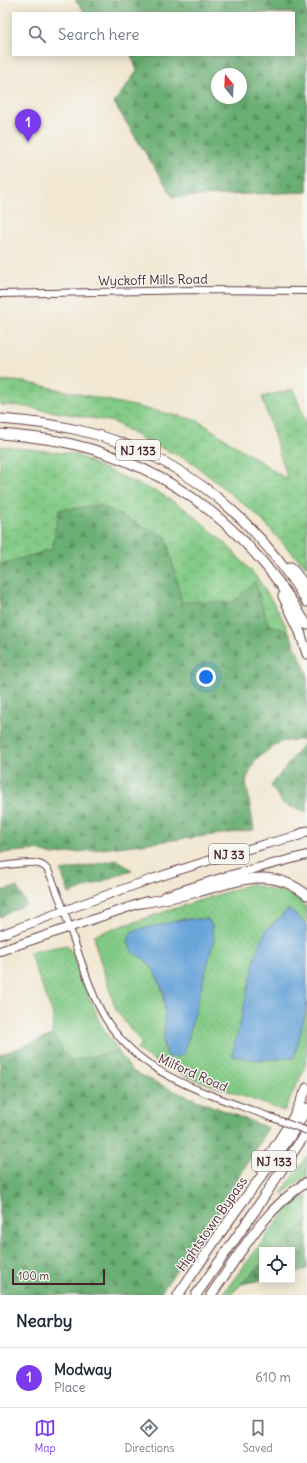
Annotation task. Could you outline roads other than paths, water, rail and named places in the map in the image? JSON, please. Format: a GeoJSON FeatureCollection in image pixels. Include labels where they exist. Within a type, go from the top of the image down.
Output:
{"type":"FeatureCollection","features":[{"type":"Feature","properties":{"kind":"highway","name":"NJ 133"},"geometry":{"type":"LineString","coordinates":[[0,419],[35,422],[69,428],[100,436],[133,447],[168,464],[202,486],[253,530],[281,563],[307,602]]}},
{"type":"Feature","properties":{"kind":"highway","name":"NJ 133"},"geometry":{"type":"LineString","coordinates":[[0,434],[71,444],[104,453],[137,466],[169,482],[198,501],[249,544],[280,582],[307,625]]}},
{"type":"Feature","properties":{"kind":"highway"},"geometry":{"type":"LineString","coordinates":[[253,530],[278,551],[307,588]]}},
{"type":"Feature","properties":{"kind":"highway"},"geometry":{"type":"LineString","coordinates":[[249,544],[288,606],[299,629],[307,654]]}},
{"type":"Feature","properties":{"kind":"highway"},"geometry":{"type":"LineString","coordinates":[[296,836],[307,831]]}},
{"type":"Feature","properties":{"kind":"highway"},"geometry":{"type":"LineString","coordinates":[[142,903],[193,893],[240,879],[254,877],[270,878],[286,882],[307,895]]}},
{"type":"Feature","properties":{"kind":"highway"},"geometry":{"type":"LineString","coordinates":[[236,1211],[288,1127],[307,1088]]}},
{"type":"Feature","properties":{"kind":"highway","name":"Hightstown Bypass"},"geometry":{"type":"LineString","coordinates":[[178,1295],[236,1211],[275,1160],[298,1125],[307,1108]]}},
{"type":"Feature","properties":{"kind":"highway","name":"Hightstown Bypass"},"geometry":{"type":"LineString","coordinates":[[196,1295],[254,1212],[307,1131]]}},
{"type":"Feature","properties":{"kind":"highway"},"geometry":{"type":"LineString","coordinates":[[254,1212],[307,1143]]}},
{"type":"Feature","properties":{"kind":"highway"},"geometry":{"type":"LineString","coordinates":[[211,1295],[268,1215],[282,1201],[307,1182]]}},
{"type":"Feature","properties":{"kind":"main road","name":"NJ 33"},"geometry":{"type":"LineString","coordinates":[[0,935],[64,910],[205,861],[307,834]]}},
{"type":"Feature","properties":{"kind":"main road","name":"NJ 33"},"geometry":{"type":"LineString","coordinates":[[0,951],[220,878],[307,855]]}},
{"type":"Feature","properties":{"kind":"street","name":"Wyckoff Mills Road"},"geometry":{"type":"LineString","coordinates":[[0,294],[194,290],[307,291]]}},
{"type":"Feature","properties":{"kind":"street","name":"Milford Road"},"geometry":{"type":"LineString","coordinates":[[0,866],[36,863],[45,866],[64,910],[99,1006],[115,1032],[135,1054],[150,1066],[176,1080],[307,1131]]}},
{"type":"Feature","properties":{"kind":"water"},"geometry":{"type":"Polygon","coordinates":[[[289,909],[307,925],[307,1007],[294,1058],[259,1060],[232,1056],[257,951],[266,930],[289,909]]]}},
{"type":"Feature","properties":{"kind":"water"},"geometry":{"type":"Polygon","coordinates":[[[185,919],[208,919],[212,926],[214,940],[184,1054],[178,1057],[167,1056],[163,1045],[165,1022],[164,993],[154,970],[146,960],[132,952],[128,941],[132,931],[185,919]]]}},
{"type":"Feature","properties":{"kind":"place","name":"Modway"},"geometry":{"type":"Point","coordinates":[28,142]}}]}
